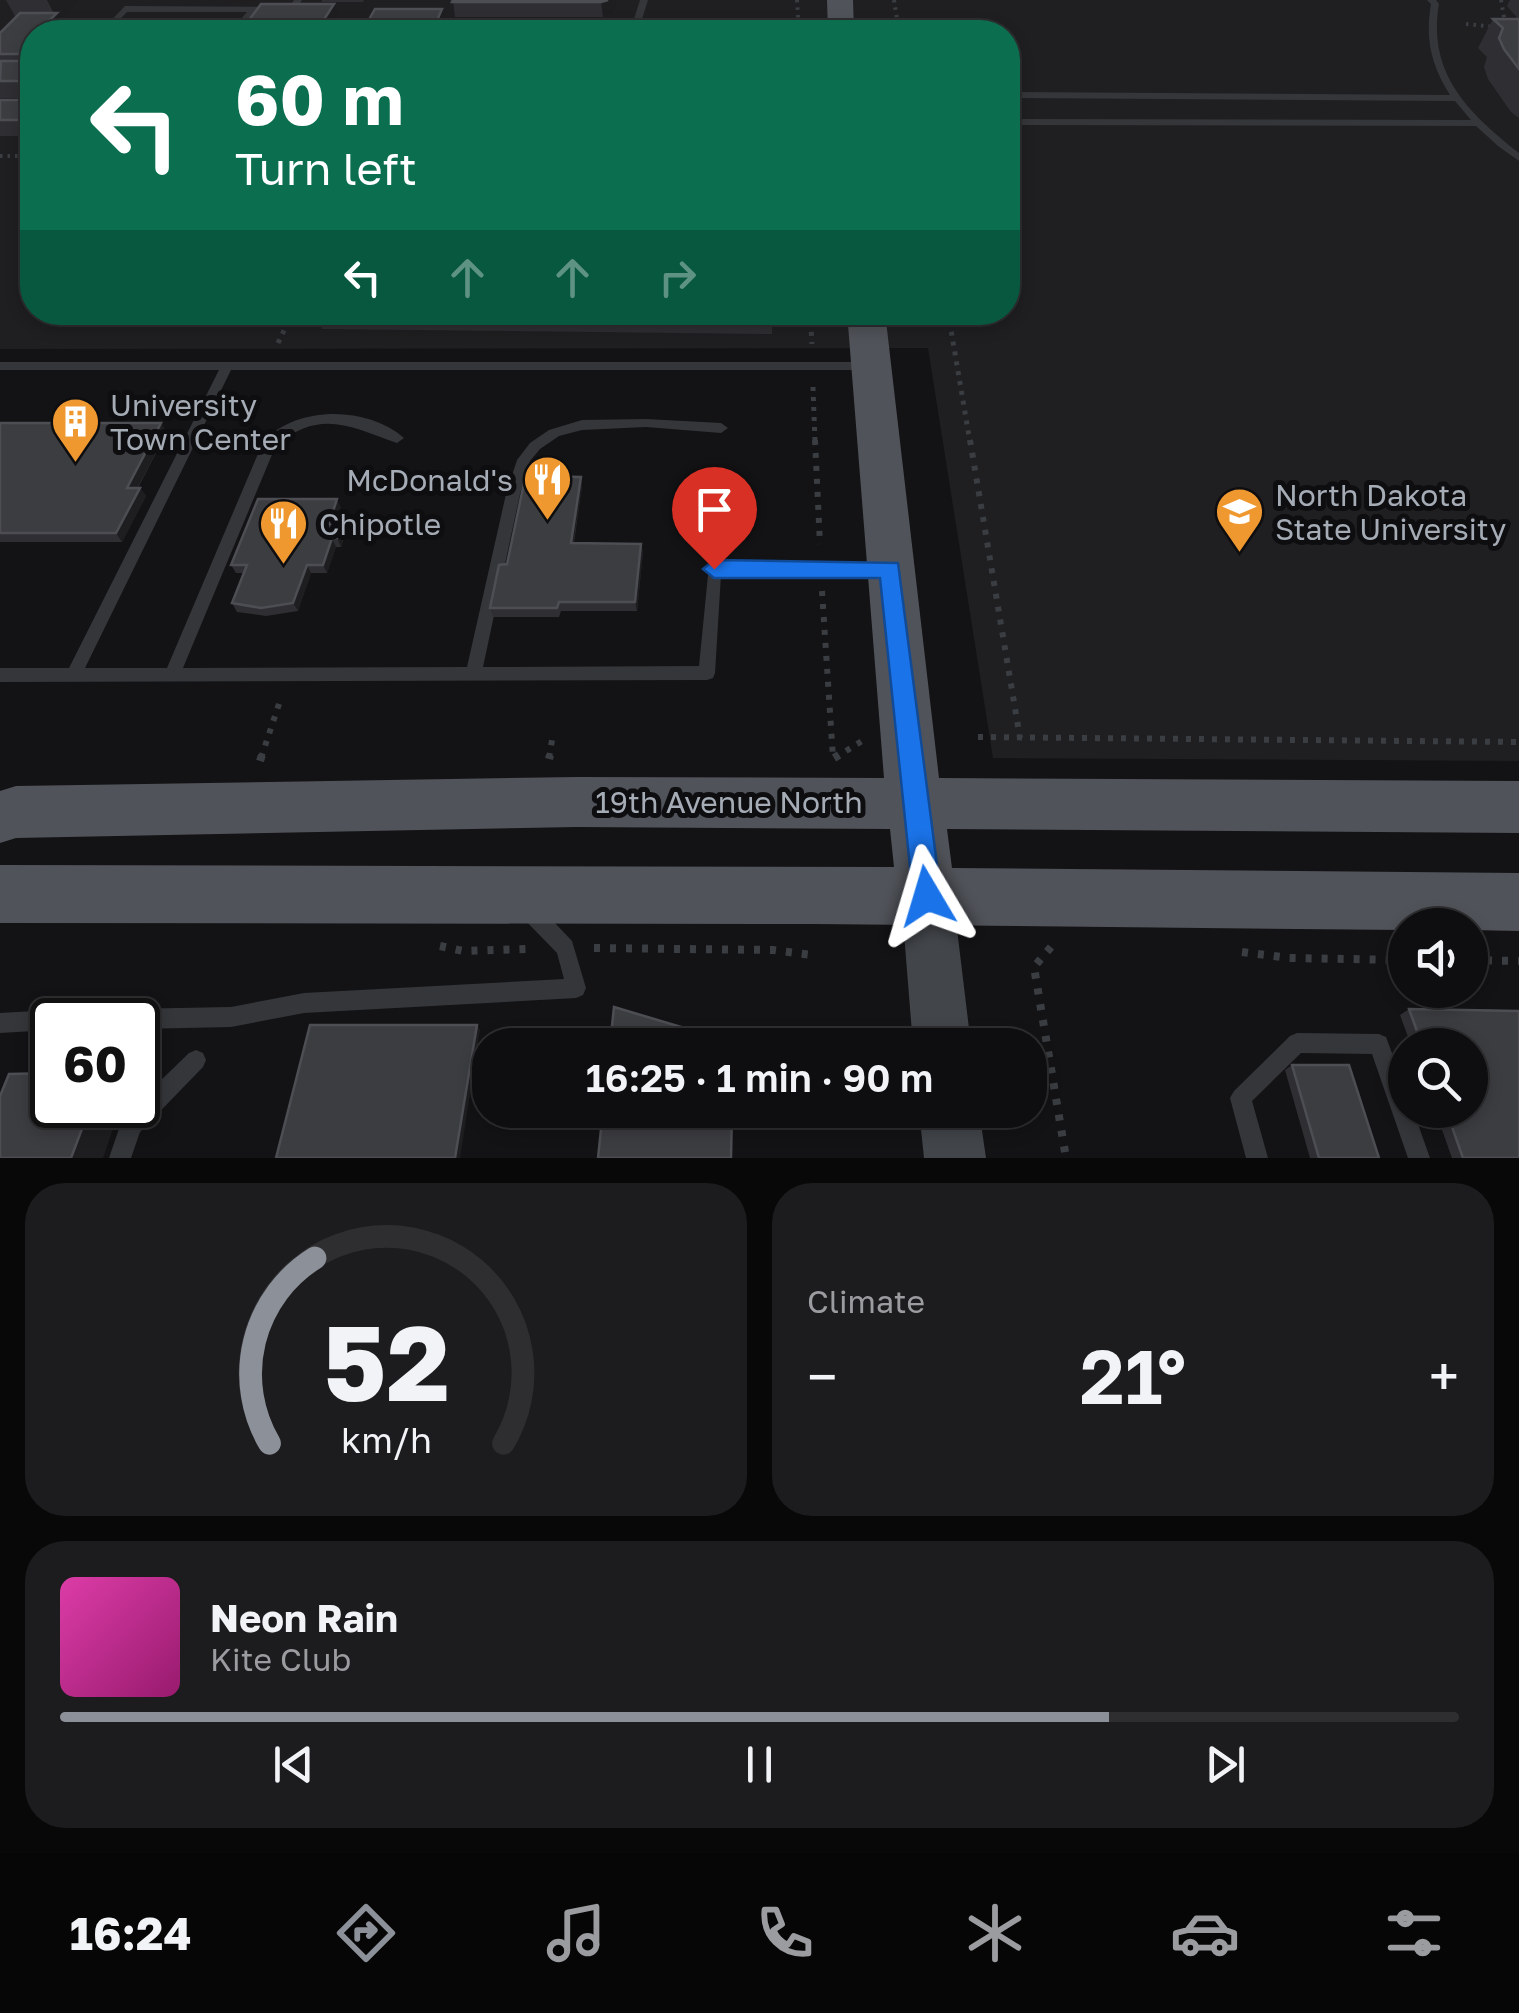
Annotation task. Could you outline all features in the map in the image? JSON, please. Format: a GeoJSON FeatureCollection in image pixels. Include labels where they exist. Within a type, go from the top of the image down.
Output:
{"type":"FeatureCollection","features":[{"type":"Feature","properties":{"kind":"main road"},"geometry":{"type":"LineString","coordinates":[[867,325],[940,1028]]}},
{"type":"Feature","properties":{"kind":"main road","name":"19th Avenue North"},"geometry":{"type":"LineString","coordinates":[[0,817],[16,812],[558,802],[1519,807]]}},
{"type":"Feature","properties":{"kind":"main road"},"geometry":{"type":"LineString","coordinates":[[0,894],[1519,902]]}},
{"type":"Feature","properties":{"kind":"main road"},"geometry":{"type":"LineString","coordinates":[[952,1128],[955,1158]]}},
{"type":"Feature","properties":{"kind":"lane"},"geometry":{"type":"LineString","coordinates":[[115,20],[125,9],[291,10],[298,0]]}},
{"type":"Feature","properties":{"kind":"lane"},"geometry":{"type":"LineString","coordinates":[[1432,0],[1435,4],[1430,39],[1440,70],[1456,98],[1519,158]]}},
{"type":"Feature","properties":{"kind":"lane"},"geometry":{"type":"LineString","coordinates":[[244,20],[253,10]]}},
{"type":"Feature","properties":{"kind":"lane"},"geometry":{"type":"LineString","coordinates":[[1020,95],[1456,98]]}},
{"type":"Feature","properties":{"kind":"lane"},"geometry":{"type":"LineString","coordinates":[[1020,122],[1478,122]]}},
{"type":"Feature","properties":{"kind":"lane"},"geometry":{"type":"LineString","coordinates":[[0,366],[871,366]]}},
{"type":"Feature","properties":{"kind":"lane"},"geometry":{"type":"LineString","coordinates":[[74,675],[228,366]]}},
{"type":"Feature","properties":{"kind":"lane"},"geometry":{"type":"LineString","coordinates":[[172,674],[270,442],[283,429],[310,419],[335,416],[372,426],[396,438]]}},
{"type":"Feature","properties":{"kind":"lane"},"geometry":{"type":"LineString","coordinates":[[474,673],[513,494],[524,460],[536,446],[554,433],[582,425],[646,423],[722,428]]}},
{"type":"Feature","properties":{"kind":"lane"},"geometry":{"type":"LineString","coordinates":[[0,675],[707,672],[714,569],[890,569]]}},
{"type":"Feature","properties":{"kind":"lane"},"geometry":{"type":"LineString","coordinates":[[160,1018],[231,1017],[304,1003],[576,988],[565,948],[514,896]]}},
{"type":"Feature","properties":{"kind":"lane"},"geometry":{"type":"LineString","coordinates":[[0,1023],[30,1021]]}},
{"type":"Feature","properties":{"kind":"lane"},"geometry":{"type":"LineString","coordinates":[[1257,1158],[1241,1098],[1297,1043],[1380,1044],[1419,1158]]}},
{"type":"Feature","properties":{"kind":"lane"},"geometry":{"type":"LineString","coordinates":[[120,1158],[131,1124],[196,1060]]}},
{"type":"Feature","properties":{"kind":"path"},"geometry":{"type":"LineString","coordinates":[[1466,24],[1506,28],[1501,0]]}},
{"type":"Feature","properties":{"kind":"path"},"geometry":{"type":"LineString","coordinates":[[278,343],[287,325]]}},
{"type":"Feature","properties":{"kind":"path"},"geometry":{"type":"LineString","coordinates":[[950,325],[1020,738]]}},
{"type":"Feature","properties":{"kind":"path"},"geometry":{"type":"LineString","coordinates":[[260,762],[290,674]]}},
{"type":"Feature","properties":{"kind":"path"},"geometry":{"type":"LineString","coordinates":[[549,760],[553,734]]}},
{"type":"Feature","properties":{"kind":"path"},"geometry":{"type":"LineString","coordinates":[[978,737],[1519,742]]}},
{"type":"Feature","properties":{"kind":"path"},"geometry":{"type":"LineString","coordinates":[[1052,945],[1034,967],[1066,1158]]}},
{"type":"Feature","properties":{"kind":"path"},"geometry":{"type":"LineString","coordinates":[[1488,960],[1519,961]]}},
{"type":"Feature","properties":{"kind":"shaded area","name":"North Dakota State University"},"geometry":{"type":"Polygon","coordinates":[[[0,0],[1519,0],[1519,761],[993,758],[928,348],[0,349],[0,0]]]}},
{"type":"Feature","properties":{"kind":"building"},"geometry":{"type":"Polygon","coordinates":[[[453,0],[608,0],[452,2],[453,0]]]}},
{"type":"Feature","properties":{"kind":"building"},"geometry":{"type":"Polygon","coordinates":[[[261,4],[334,4],[324,20],[249,20],[261,4]]]}},
{"type":"Feature","properties":{"kind":"building"},"geometry":{"type":"Polygon","coordinates":[[[375,9],[442,9],[437,20],[369,20],[375,9]]]}},
{"type":"Feature","properties":{"kind":"building"},"geometry":{"type":"Polygon","coordinates":[[[20,13],[57,13],[50,20],[20,20],[18,54],[0,54],[0,33],[20,13]]]}},
{"type":"Feature","properties":{"kind":"building"},"geometry":{"type":"Polygon","coordinates":[[[1493,19],[1519,19],[1519,69],[1499,38],[1503,28],[1493,19]]]}},
{"type":"Feature","properties":{"kind":"building"},"geometry":{"type":"Polygon","coordinates":[[[1,61],[20,61],[20,81],[0,81],[1,61]]]}},
{"type":"Feature","properties":{"kind":"building"},"geometry":{"type":"Polygon","coordinates":[[[0,100],[20,100],[20,120],[0,120],[0,100]]]}},
{"type":"Feature","properties":{"kind":"building","name":"University Town Center"},"geometry":{"type":"Polygon","coordinates":[[[0,423],[161,423],[127,488],[140,488],[116,533],[0,533],[0,423]]]}},
{"type":"Feature","properties":{"kind":"building","name":"McDonald's"},"geometry":{"type":"Polygon","coordinates":[[[535,476],[581,477],[571,543],[641,544],[635,602],[559,602],[557,608],[490,608],[499,565],[507,564],[524,483],[533,483],[535,476]]]}},
{"type":"Feature","properties":{"kind":"building","name":"Chipotle"},"geometry":{"type":"Polygon","coordinates":[[[258,499],[337,499],[329,524],[342,524],[337,538],[332,538],[323,565],[307,565],[293,603],[261,608],[232,603],[247,565],[231,565],[258,499]]]}},
{"type":"Feature","properties":{"kind":"building"},"geometry":{"type":"Polygon","coordinates":[[[614,1007],[685,1028],[612,1028],[614,1007]]]}},
{"type":"Feature","properties":{"kind":"building"},"geometry":{"type":"Polygon","coordinates":[[[1409,1009],[1519,1011],[1519,1158],[1463,1158],[1452,1128],[1488,1128],[1488,1028],[1416,1028],[1409,1009]]]}},
{"type":"Feature","properties":{"kind":"building"},"geometry":{"type":"Polygon","coordinates":[[[310,1025],[477,1025],[472,1028],[472,1055],[455,1158],[276,1158],[310,1025]]]}},
{"type":"Feature","properties":{"kind":"building"},"geometry":{"type":"Polygon","coordinates":[[[1292,1065],[1349,1065],[1379,1158],[1319,1158],[1292,1065]]]}},
{"type":"Feature","properties":{"kind":"building"},"geometry":{"type":"Polygon","coordinates":[[[9,1074],[30,1074],[30,1128],[82,1128],[71,1158],[0,1158],[0,1096],[9,1074]]]}},
{"type":"Feature","properties":{"kind":"building"},"geometry":{"type":"Polygon","coordinates":[[[601,1128],[732,1128],[731,1158],[598,1158],[601,1128]]]}},
{"type":"Feature","properties":{"kind":"place","name":"University Town Center"},"geometry":{"type":"Point","coordinates":[75,464]}},
{"type":"Feature","properties":{"kind":"place","name":"McDonald's"},"geometry":{"type":"Point","coordinates":[548,522]}},
{"type":"Feature","properties":{"kind":"place","name":"North Dakota State University"},"geometry":{"type":"Point","coordinates":[1240,554]}},
{"type":"Feature","properties":{"kind":"place","name":"Chipotle"},"geometry":{"type":"Point","coordinates":[284,566]}},
{"type":"Feature","properties":{"kind":"route"},"geometry":{"type":"LineString","coordinates":[[714,569],[890,569],[927,896]]}}]}
